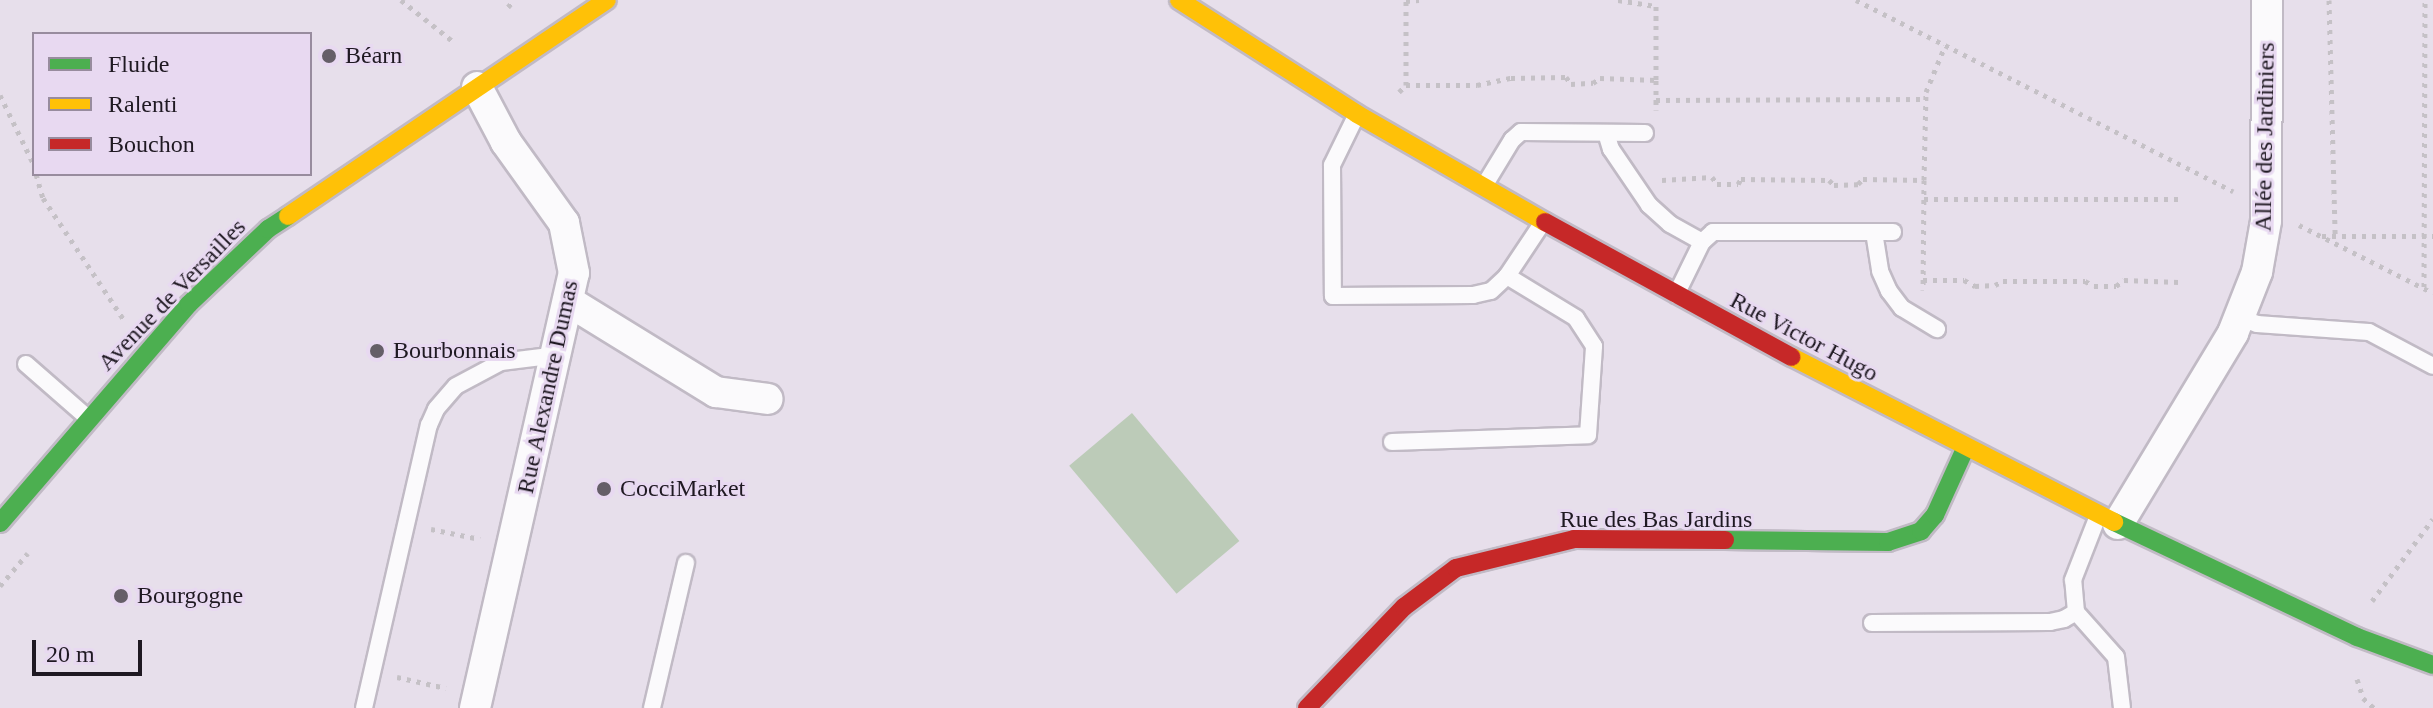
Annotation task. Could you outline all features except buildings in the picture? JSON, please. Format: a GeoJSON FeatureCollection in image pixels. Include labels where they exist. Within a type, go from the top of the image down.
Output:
{"type":"FeatureCollection","features":[{"type":"Feature","properties":{"kind":"street","name":"Avenue de Versailles"},"geometry":{"type":"LineString","coordinates":[[0,523],[189,304],[268,229],[607,0]]}},
{"type":"Feature","properties":{"kind":"street","name":"Rue Victor Hugo"},"geometry":{"type":"LineString","coordinates":[[1179,0],[1357,114],[1675,296],[1965,449],[2109,520],[2357,637],[2433,665]]}},
{"type":"Feature","properties":{"kind":"street","name":"Allée des Jardiniers"},"geometry":{"type":"LineString","coordinates":[[2109,520],[2240,318],[2257,272],[2266,208],[2267,0]]}},
{"type":"Feature","properties":{"kind":"street","name":"Rue Alexandre Dumas"},"geometry":{"type":"LineString","coordinates":[[477,87],[506,142],[548,196],[564,223],[574,273],[558,355],[477,701]]}},
{"type":"Feature","properties":{"kind":"street"},"geometry":{"type":"LineString","coordinates":[[568,301],[716,392],[768,399]]}},
{"type":"Feature","properties":{"kind":"street","name":"Rue des Bas Jardins"},"geometry":{"type":"LineString","coordinates":[[1307,708],[1404,607],[1456,568],[1574,539],[1820,544],[1888,542],[1921,531],[1935,515],[1965,449]]}},
{"type":"Feature","properties":{"kind":"lane"},"geometry":{"type":"LineString","coordinates":[[1357,114],[1332,165],[1333,296],[1473,295],[1491,291],[1507,276],[1543,222]]}},
{"type":"Feature","properties":{"kind":"lane"},"geometry":{"type":"LineString","coordinates":[[1483,187],[1512,140],[1521,132],[1645,133]]}},
{"type":"Feature","properties":{"kind":"lane"},"geometry":{"type":"LineString","coordinates":[[1606,133],[1611,149],[1649,205],[1670,224],[1702,242]]}},
{"type":"Feature","properties":{"kind":"lane"},"geometry":{"type":"LineString","coordinates":[[1675,296],[1702,242],[1713,232],[1893,232]]}},
{"type":"Feature","properties":{"kind":"lane"},"geometry":{"type":"LineString","coordinates":[[1874,232],[1880,271],[1889,291],[1902,308],[1937,329]]}},
{"type":"Feature","properties":{"kind":"lane"},"geometry":{"type":"LineString","coordinates":[[1392,442],[1588,435],[1594,346],[1576,318],[1507,276]]}},
{"type":"Feature","properties":{"kind":"lane"},"geometry":{"type":"LineString","coordinates":[[2240,318],[2257,324],[2369,332],[2433,366]]}},
{"type":"Feature","properties":{"kind":"lane"},"geometry":{"type":"LineString","coordinates":[[364,708],[429,425],[443,398],[456,386],[501,362],[558,355]]}},
{"type":"Feature","properties":{"kind":"lane"},"geometry":{"type":"LineString","coordinates":[[26,364],[89,419]]}},
{"type":"Feature","properties":{"kind":"lane"},"geometry":{"type":"LineString","coordinates":[[2109,520],[2073,580],[2076,612],[2116,657],[2122,708]]}},
{"type":"Feature","properties":{"kind":"lane"},"geometry":{"type":"LineString","coordinates":[[652,708],[686,563]]}},
{"type":"Feature","properties":{"kind":"lane"},"geometry":{"type":"LineString","coordinates":[[1872,623],[2050,622],[2076,612]]}},
{"type":"Feature","properties":{"kind":"path"},"geometry":{"type":"LineString","coordinates":[[401,0],[455,43]]}},
{"type":"Feature","properties":{"kind":"path"},"geometry":{"type":"LineString","coordinates":[[508,7],[514,0]]}},
{"type":"Feature","properties":{"kind":"path"},"geometry":{"type":"LineString","coordinates":[[1406,85],[1406,1],[1419,0]]}},
{"type":"Feature","properties":{"kind":"path"},"geometry":{"type":"LineString","coordinates":[[1618,0],[1657,3],[1656,114]]}},
{"type":"Feature","properties":{"kind":"path"},"geometry":{"type":"LineString","coordinates":[[1856,0],[2433,293]]}},
{"type":"Feature","properties":{"kind":"path"},"geometry":{"type":"LineString","coordinates":[[2329,0],[2335,236]]}},
{"type":"Feature","properties":{"kind":"path"},"geometry":{"type":"LineString","coordinates":[[2424,288],[2425,0]]}},
{"type":"Feature","properties":{"kind":"path"},"geometry":{"type":"LineString","coordinates":[[1924,180],[1925,99],[1945,46]]}},
{"type":"Feature","properties":{"kind":"path"},"geometry":{"type":"LineString","coordinates":[[1398,93],[1406,85],[1477,85],[1511,78],[1566,77],[1571,84],[1593,83],[1600,78],[1656,80]]}},
{"type":"Feature","properties":{"kind":"path"},"geometry":{"type":"LineString","coordinates":[[1386,85],[1411,101]]}},
{"type":"Feature","properties":{"kind":"path"},"geometry":{"type":"LineString","coordinates":[[0,95],[32,161]]}},
{"type":"Feature","properties":{"kind":"path"},"geometry":{"type":"LineString","coordinates":[[1656,100],[1925,99]]}},
{"type":"Feature","properties":{"kind":"path"},"geometry":{"type":"LineString","coordinates":[[2424,133],[2433,133]]}},
{"type":"Feature","properties":{"kind":"path"},"geometry":{"type":"LineString","coordinates":[[1649,205],[1657,186],[1657,167]]}},
{"type":"Feature","properties":{"kind":"path"},"geometry":{"type":"LineString","coordinates":[[37,176],[43,198],[125,321]]}},
{"type":"Feature","properties":{"kind":"path"},"geometry":{"type":"LineString","coordinates":[[1924,199],[2179,199]]}},
{"type":"Feature","properties":{"kind":"path"},"geometry":{"type":"LineString","coordinates":[[2321,236],[2433,236]]}},
{"type":"Feature","properties":{"kind":"path"},"geometry":{"type":"LineString","coordinates":[[1923,280],[1964,280],[1975,286],[1995,285],[2003,281],[2085,281],[2105,286],[2116,286],[2124,280],[2179,282]]}},
{"type":"Feature","properties":{"kind":"path"},"geometry":{"type":"LineString","coordinates":[[2371,602],[2433,519]]}},
{"type":"Feature","properties":{"kind":"path"},"geometry":{"type":"LineString","coordinates":[[406,524],[513,547]]}},
{"type":"Feature","properties":{"kind":"path"},"geometry":{"type":"LineString","coordinates":[[2358,597],[2383,607]]}},
{"type":"Feature","properties":{"kind":"path"},"geometry":{"type":"LineString","coordinates":[[373,672],[477,701]]}},
{"type":"Feature","properties":{"kind":"path"},"geometry":{"type":"LineString","coordinates":[[2357,678],[2363,698],[2374,708]]}},
{"type":"Feature","properties":{"kind":"green space"},"geometry":{"type":"Polygon","coordinates":[[[1132,413],[1239,541],[1177,594],[1069,466],[1132,413]]]}},
{"type":"Feature","properties":{"kind":"traffic: fast"},"geometry":{"type":"LineString","coordinates":[[0,523],[189,304],[268,229],[288,216]]}},
{"type":"Feature","properties":{"kind":"traffic: fast"},"geometry":{"type":"LineString","coordinates":[[1725,540],[1888,542],[1921,531],[1935,515],[1965,449]]}},
{"type":"Feature","properties":{"kind":"traffic: fast"},"geometry":{"type":"LineString","coordinates":[[2114,522],[2357,637],[2433,665]]}},
{"type":"Feature","properties":{"kind":"traffic: slow"},"geometry":{"type":"LineString","coordinates":[[288,216],[607,0]]}},
{"type":"Feature","properties":{"kind":"traffic: slow"},"geometry":{"type":"LineString","coordinates":[[1179,0],[1357,114],[1545,222]]}},
{"type":"Feature","properties":{"kind":"traffic: slow"},"geometry":{"type":"LineString","coordinates":[[1792,357],[2114,522]]}},
{"type":"Feature","properties":{"kind":"traffic: jam"},"geometry":{"type":"LineString","coordinates":[[1545,222],[1792,357]]}},
{"type":"Feature","properties":{"kind":"traffic: jam"},"geometry":{"type":"LineString","coordinates":[[1307,708],[1404,607],[1456,568],[1574,539],[1725,540]]}},
{"type":"Feature","properties":{"kind":"place","name":"Béarn"},"geometry":{"type":"Point","coordinates":[329,56]}},
{"type":"Feature","properties":{"kind":"place","name":"Bourbonnais"},"geometry":{"type":"Point","coordinates":[377,351]}},
{"type":"Feature","properties":{"kind":"place","name":"CocciMarket"},"geometry":{"type":"Point","coordinates":[604,489]}},
{"type":"Feature","properties":{"kind":"place","name":"Bourgogne"},"geometry":{"type":"Point","coordinates":[121,596]}}]}
